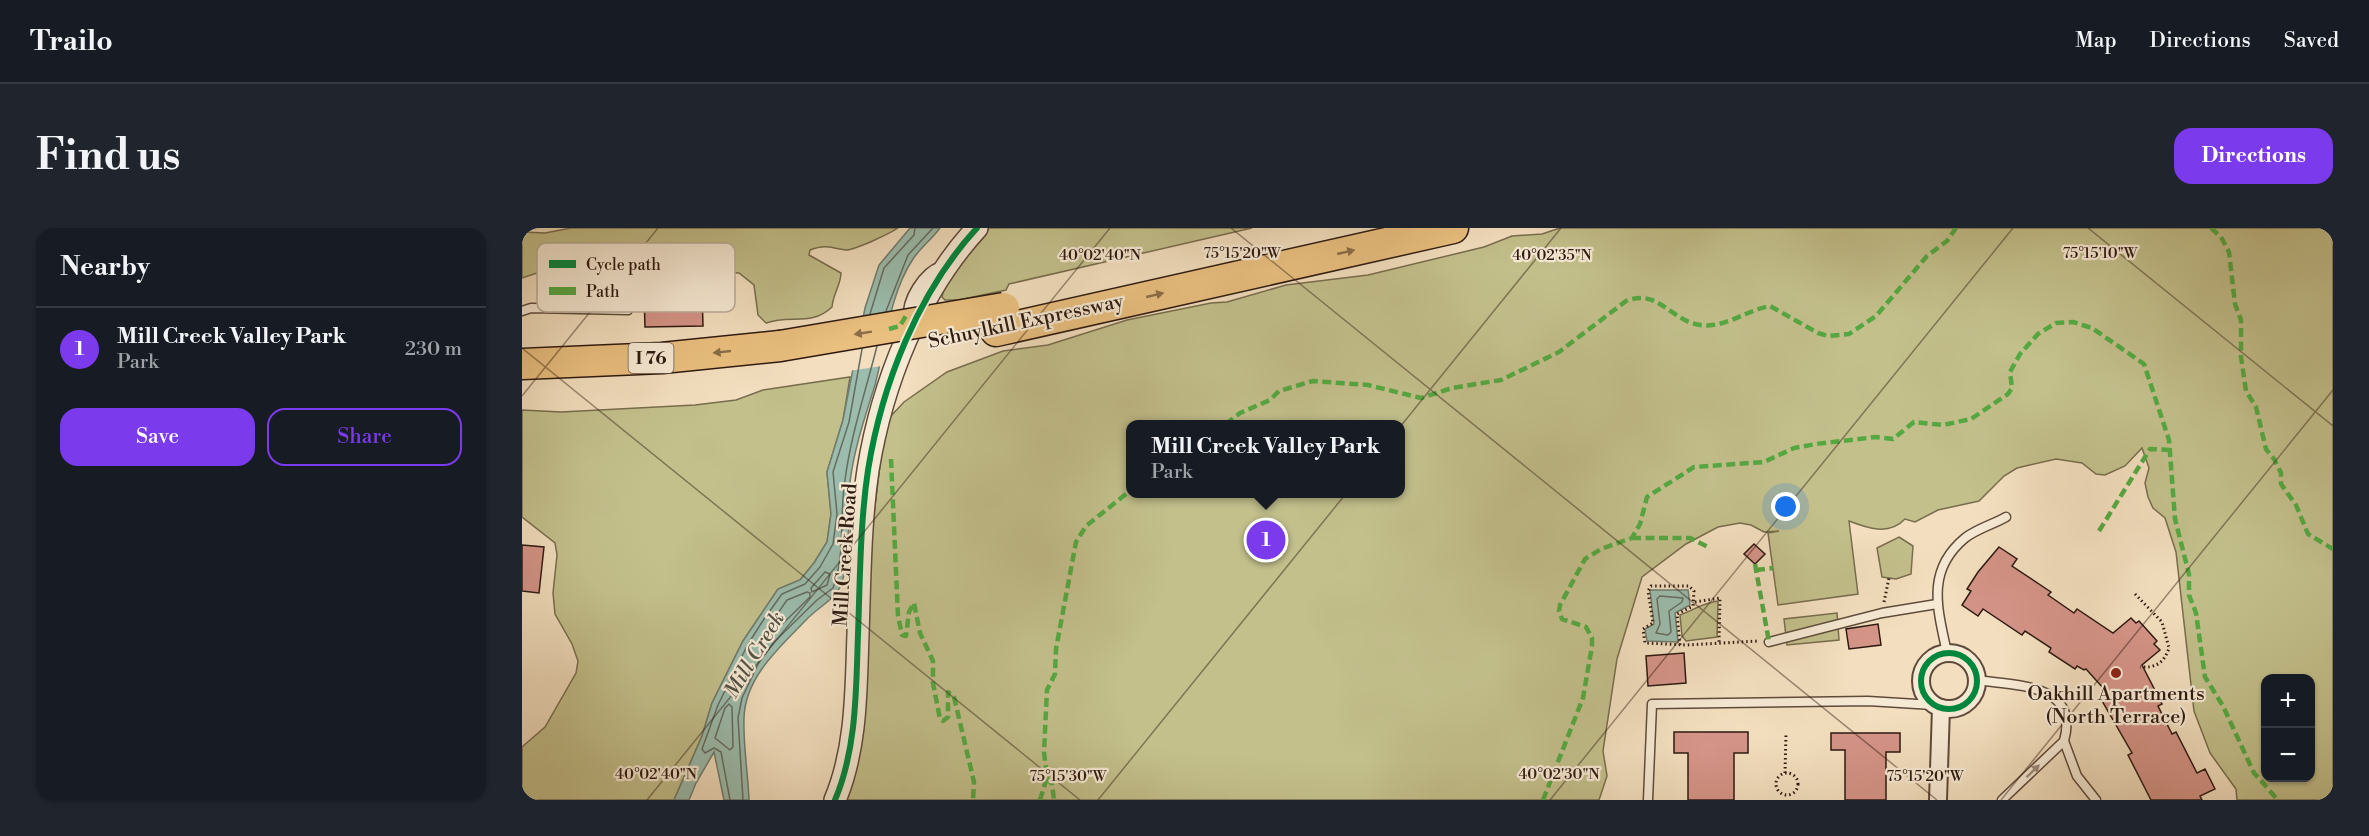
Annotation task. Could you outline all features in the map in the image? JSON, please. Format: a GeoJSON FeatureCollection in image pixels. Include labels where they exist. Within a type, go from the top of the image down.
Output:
{"type":"FeatureCollection","features":[{"type":"Feature","properties":{"kind":"highway","name":"Schuylkill Expressway"},"geometry":{"type":"LineString","coordinates":[[1000,320],[1361,228]]}},
{"type":"Feature","properties":{"kind":"highway","name":"Schuylkill Expressway"},"geometry":{"type":"LineString","coordinates":[[522,383],[642,379],[1000,320],[1453,228]]}},
{"type":"Feature","properties":{"kind":"highway","name":"Schuylkill Expressway"},"geometry":{"type":"LineString","coordinates":[[522,363],[776,356]]}},
{"type":"Feature","properties":{"kind":"street","name":"Mill Creek Road"},"geometry":{"type":"LineString","coordinates":[[835,800],[845,772],[853,725],[868,471],[882,410],[911,332],[947,264],[977,228]]}},
{"type":"Feature","properties":{"kind":"street"},"geometry":{"type":"LineString","coordinates":[[1956,654],[1971,664],[1977,680],[1976,689],[1966,704],[1958,708],[1937,707],[1923,693],[1921,678],[1932,658],[1956,654]]}},
{"type":"Feature","properties":{"kind":"street"},"geometry":{"type":"LineString","coordinates":[[1937,707],[1938,800]]}},
{"type":"Feature","properties":{"kind":"lane"},"geometry":{"type":"LineString","coordinates":[[522,311],[537,308]]}},
{"type":"Feature","properties":{"kind":"lane"},"geometry":{"type":"LineString","coordinates":[[1947,654],[1937,604],[1937,580],[1948,558],[1965,538],[2006,518]]}},
{"type":"Feature","properties":{"kind":"lane"},"geometry":{"type":"LineString","coordinates":[[1768,642],[1882,613],[1937,604]]}},
{"type":"Feature","properties":{"kind":"lane"},"geometry":{"type":"LineString","coordinates":[[1977,680],[2041,689],[2061,704],[2066,716],[2067,729],[2064,741],[2002,800]]}},
{"type":"Feature","properties":{"kind":"lane"},"geometry":{"type":"LineString","coordinates":[[1648,800],[1652,704],[1868,701],[1937,707]]}},
{"type":"Feature","properties":{"kind":"lane"},"geometry":{"type":"LineString","coordinates":[[2064,741],[2077,776],[2096,800]]}},
{"type":"Feature","properties":{"kind":"path"},"geometry":{"type":"LineString","coordinates":[[1882,613],[1889,578]]}},
{"type":"Feature","properties":{"kind":"path"},"geometry":{"type":"LineString","coordinates":[[1680,645],[1677,614],[1693,606],[1694,591],[1689,586],[1651,586],[1648,591],[1653,623],[1643,629],[1645,643],[1680,645],[1768,642]]}},
{"type":"Feature","properties":{"kind":"path"},"geometry":{"type":"LineString","coordinates":[[2134,594],[2162,622],[2169,648],[2160,664],[2153,667],[2140,667]]}},
{"type":"Feature","properties":{"kind":"path"},"geometry":{"type":"LineString","coordinates":[[1695,602],[1720,598],[1719,642]]}},
{"type":"Feature","properties":{"kind":"path"},"geometry":{"type":"LineString","coordinates":[[1785,773],[1786,733]]}},
{"type":"Feature","properties":{"kind":"path"},"geometry":{"type":"LineString","coordinates":[[1785,773],[1793,775],[1798,784],[1794,794],[1787,798],[1780,794],[1775,785],[1779,776],[1785,773]]}},
{"type":"Feature","properties":{"kind":"shaded area"},"geometry":{"type":"Polygon","coordinates":[[[571,228],[898,228],[872,241],[846,250],[825,247],[810,250],[809,255],[841,273],[832,307],[816,317],[766,323],[758,315],[754,285],[739,273],[735,273],[735,243],[537,243],[537,273],[522,278],[522,232],[545,233],[571,228]]]}},
{"type":"Feature","properties":{"kind":"shaded area"},"geometry":{"type":"Polygon","coordinates":[[[989,228],[1252,228],[1009,284],[1006,290],[959,300],[945,300],[942,297],[945,283],[989,228]]]}},
{"type":"Feature","properties":{"kind":"shaded area"},"geometry":{"type":"Polygon","coordinates":[[[1560,228],[2333,228],[2333,800],[2237,800],[2236,789],[2210,753],[2194,711],[2176,552],[2165,518],[2153,508],[2148,497],[2145,483],[2149,468],[2142,448],[2125,466],[2105,475],[2096,474],[2082,463],[2056,459],[2017,468],[2004,476],[1979,501],[1938,510],[1915,522],[1905,519],[1892,527],[1878,529],[1849,521],[1858,594],[1778,605],[1768,533],[1779,531],[1764,532],[1751,525],[1740,523],[1718,527],[1686,544],[1642,577],[1617,659],[1603,751],[1607,776],[1599,800],[846,800],[860,750],[868,563],[883,441],[890,417],[904,402],[947,372],[1003,351],[1048,345],[1127,320],[1211,303],[1227,302],[1286,285],[1368,275],[1484,247],[1512,236],[1542,234],[1560,228]]]}},
{"type":"Feature","properties":{"kind":"shaded area"},"geometry":{"type":"Polygon","coordinates":[[[850,377],[843,420],[827,472],[831,514],[827,542],[800,580],[778,589],[743,641],[712,703],[702,736],[674,800],[522,800],[522,747],[545,727],[576,673],[578,661],[572,644],[555,614],[553,593],[557,555],[555,543],[522,517],[522,410],[561,412],[695,405],[736,400],[763,390],[850,377]]]}},
{"type":"Feature","properties":{"kind":"shaded area"},"geometry":{"type":"Polygon","coordinates":[[[1899,537],[1913,546],[1911,574],[1896,579],[1882,577],[1877,548],[1899,537]]]}},
{"type":"Feature","properties":{"kind":"shaded area"},"geometry":{"type":"Polygon","coordinates":[[[1718,601],[1717,637],[1686,641],[1682,636],[1680,615],[1718,601]]]}},
{"type":"Feature","properties":{"kind":"shaded area"},"geometry":{"type":"Polygon","coordinates":[[[1837,613],[1839,640],[1787,645],[1784,619],[1837,613]]]}},
{"type":"Feature","properties":{"kind":"water","name":"Mill Creek"},"geometry":{"type":"Polygon","coordinates":[[[910,228],[940,228],[913,259],[898,288],[893,304],[875,385],[860,433],[852,470],[847,558],[840,588],[775,652],[750,689],[744,718],[749,800],[724,800],[714,752],[689,800],[674,800],[702,736],[712,703],[743,641],[778,589],[800,580],[827,542],[831,514],[827,472],[843,420],[865,308],[879,265],[910,228]]]}},
{"type":"Feature","properties":{"kind":"water"},"geometry":{"type":"Polygon","coordinates":[[[1650,590],[1688,590],[1690,605],[1675,613],[1678,642],[1647,641],[1645,629],[1654,624],[1650,590]]]}},
{"type":"Feature","properties":{"kind":"pier"},"geometry":{"type":"Polygon","coordinates":[[[895,313],[882,366],[848,371],[860,319],[895,313]]]}},
{"type":"Feature","properties":{"kind":"building"},"geometry":{"type":"Polygon","coordinates":[[[645,312],[703,312],[703,326],[645,327],[645,312]]]}},
{"type":"Feature","properties":{"kind":"building"},"geometry":{"type":"Polygon","coordinates":[[[1754,544],[1765,554],[1755,564],[1744,554],[1754,544]]]}},
{"type":"Feature","properties":{"kind":"building"},"geometry":{"type":"Polygon","coordinates":[[[522,545],[544,547],[539,593],[522,591],[522,545]]]}},
{"type":"Feature","properties":{"kind":"building","name":"Oakhill Apartments (North Terrace)"},"geometry":{"type":"Polygon","coordinates":[[[1999,547],[2017,559],[2012,566],[2051,592],[2048,595],[2074,613],[2077,609],[2113,633],[2131,618],[2136,623],[2139,621],[2157,641],[2154,644],[2160,650],[2142,665],[2162,704],[2158,706],[2172,734],[2176,732],[2197,773],[2205,769],[2215,789],[2200,796],[2202,800],[2151,800],[2128,755],[2132,753],[2101,699],[2105,697],[2101,691],[2104,689],[2086,669],[2077,666],[2075,669],[2049,652],[2051,648],[2025,631],[2022,635],[1983,609],[1978,616],[1962,605],[1971,591],[1967,589],[1999,547]]]}},
{"type":"Feature","properties":{"kind":"building"},"geometry":{"type":"Polygon","coordinates":[[[1878,624],[1881,645],[1849,649],[1846,629],[1878,624]]]}},
{"type":"Feature","properties":{"kind":"building"},"geometry":{"type":"Polygon","coordinates":[[[1684,653],[1686,683],[1648,686],[1646,656],[1684,653]]]}},
{"type":"Feature","properties":{"kind":"building"},"geometry":{"type":"Polygon","coordinates":[[[1674,732],[1748,732],[1748,753],[1734,753],[1734,800],[1688,800],[1688,753],[1674,753],[1674,732]]]}},
{"type":"Feature","properties":{"kind":"building"},"geometry":{"type":"Polygon","coordinates":[[[1831,733],[1900,733],[1900,752],[1886,752],[1886,800],[1845,800],[1845,750],[1831,750],[1831,733]]]}},
{"type":"Feature","properties":{"kind":"marked path"},"geometry":{"type":"LineString","coordinates":[[1231,420],[1240,413],[1270,400],[1279,391],[1313,381],[1368,385],[1421,398],[1452,388],[1501,380],[1559,352],[1626,301],[1636,298],[1652,300],[1681,318],[1700,325],[1720,324],[1770,306],[1818,333],[1828,336],[1849,334],[1876,316],[1927,256],[1947,241],[1956,228]]}},
{"type":"Feature","properties":{"kind":"marked path"},"geometry":{"type":"LineString","coordinates":[[2211,228],[2221,237],[2229,252],[2235,304],[2241,320],[2241,357],[2246,391],[2256,407],[2266,449],[2281,473],[2281,484],[2296,505],[2308,534],[2333,549]]}},
{"type":"Feature","properties":{"kind":"marked path"},"geometry":{"type":"LineString","coordinates":[[889,329],[900,326],[907,314]]}},
{"type":"Feature","properties":{"kind":"marked path"},"geometry":{"type":"LineString","coordinates":[[1543,800],[1583,698],[1592,646],[1592,638],[1586,627],[1562,619],[1559,611],[1560,605],[1585,559],[1601,549],[1632,538],[1640,524],[1647,497],[1694,467],[1764,462],[1794,448],[1816,444],[1876,437],[1893,439],[1914,422],[1943,425],[1971,419],[2008,394],[2012,388],[2010,372],[2020,354],[2038,334],[2056,323],[2073,322],[2092,328],[2144,364],[2169,440],[2175,519],[2189,574],[2189,595],[2196,613],[2205,677],[2223,706],[2254,773],[2278,800]]}},
{"type":"Feature","properties":{"kind":"marked path"},"geometry":{"type":"LineString","coordinates":[[2099,531],[2150,449],[2170,450]]}},
{"type":"Feature","properties":{"kind":"marked path"},"geometry":{"type":"LineString","coordinates":[[891,459],[898,616],[902,635],[906,636],[909,612],[914,603],[920,633],[933,661],[933,683],[940,719],[943,721],[948,717],[948,692],[954,697],[974,782],[973,800]]}},
{"type":"Feature","properties":{"kind":"marked path"},"geometry":{"type":"LineString","coordinates":[[1040,800],[1047,777],[1044,752],[1047,690],[1055,674],[1056,649],[1076,542],[1086,526],[1126,494]]}},
{"type":"Feature","properties":{"kind":"marked path"},"geometry":{"type":"LineString","coordinates":[[1632,538],[1690,538],[1710,548]]}},
{"type":"Feature","properties":{"kind":"marked path"},"geometry":{"type":"LineString","coordinates":[[1755,564],[1769,642]]}},
{"type":"Feature","properties":{"kind":"marked path"},"geometry":{"type":"LineString","coordinates":[[1756,570],[1773,568]]}},
{"type":"Feature","properties":{"kind":"marked path"},"geometry":{"type":"LineString","coordinates":[[1047,778],[1052,784],[1054,800]]}},
{"type":"Feature","properties":{"kind":"cycle path"},"geometry":{"type":"LineString","coordinates":[[835,800],[848,760],[854,718],[862,531],[865,490],[874,438],[893,373],[920,310],[956,253],[977,228]]}},
{"type":"Feature","properties":{"kind":"cycle path"},"geometry":{"type":"LineString","coordinates":[[1949,653],[1960,655],[1969,661],[1975,670],[1977,681],[1975,692],[1969,701],[1960,707],[1949,709],[1938,707],[1929,701],[1923,692],[1921,681],[1923,670],[1929,661],[1938,655],[1949,653]]}},
{"type":"Feature","properties":{"kind":"place","name":"Mill Creek Valley Park"},"geometry":{"type":"Point","coordinates":[1266,540]}},
{"type":"Feature","properties":{"kind":"place","name":"Oakhill Apartments (North Terrace)"},"geometry":{"type":"Point","coordinates":[2116,673]}}]}
